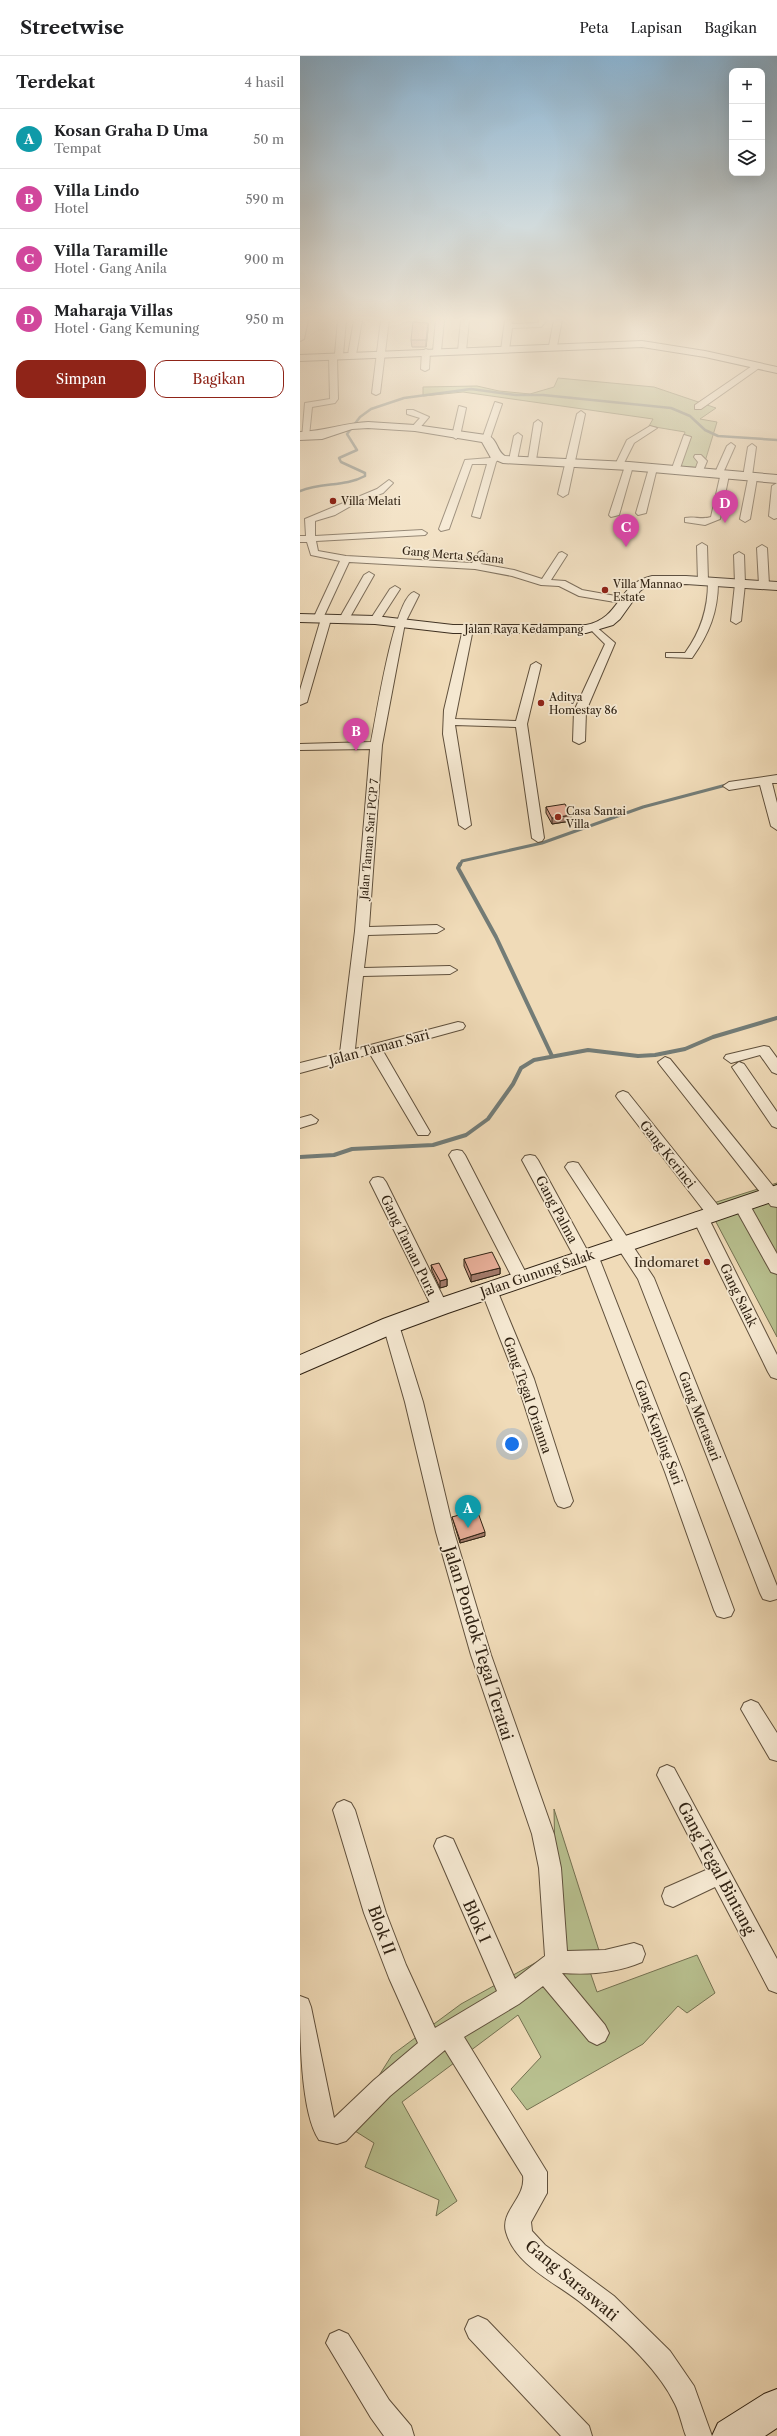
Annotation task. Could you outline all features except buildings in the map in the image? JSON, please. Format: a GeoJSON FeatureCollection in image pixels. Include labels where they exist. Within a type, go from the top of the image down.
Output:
{"type":"FeatureCollection","features":[{"type":"Feature","properties":{"kind":"street"},"geometry":{"type":"LineString","coordinates":[[303,436],[323,435],[335,431]]}},
{"type":"Feature","properties":{"kind":"street"},"geometry":{"type":"LineString","coordinates":[[430,431],[486,440]]}},
{"type":"Feature","properties":{"kind":"street"},"geometry":{"type":"LineString","coordinates":[[456,436],[457,431]]}},
{"type":"Feature","properties":{"kind":"street"},"geometry":{"type":"LineString","coordinates":[[477,516],[494,459],[486,440],[489,431]]}},
{"type":"Feature","properties":{"kind":"street"},"geometry":{"type":"LineString","coordinates":[[532,460],[537,431]]}},
{"type":"Feature","properties":{"kind":"street"},"geometry":{"type":"LineString","coordinates":[[563,494],[577,431]]}},
{"type":"Feature","properties":{"kind":"street"},"geometry":{"type":"LineString","coordinates":[[614,515],[630,442],[648,431]]}},
{"type":"Feature","properties":{"kind":"street"},"geometry":{"type":"LineString","coordinates":[[513,460],[518,436]]}},
{"type":"Feature","properties":{"kind":"street"},"geometry":{"type":"LineString","coordinates":[[675,471],[687,437]]}},
{"type":"Feature","properties":{"kind":"street"},"geometry":{"type":"LineString","coordinates":[[688,520],[705,522],[715,519],[722,475],[731,446]]}},
{"type":"Feature","properties":{"kind":"street"},"geometry":{"type":"LineString","coordinates":[[745,519],[752,447]]}},
{"type":"Feature","properties":{"kind":"street"},"geometry":{"type":"LineString","coordinates":[[698,457],[703,461],[698,473]]}},
{"type":"Feature","properties":{"kind":"street"},"geometry":{"type":"LineString","coordinates":[[444,529],[467,463],[494,459],[532,460],[653,468],[750,478],[777,479]]}},
{"type":"Feature","properties":{"kind":"street"},"geometry":{"type":"LineString","coordinates":[[641,513],[653,468]]}},
{"type":"Feature","properties":{"kind":"street","name":"Gang Merta Sedana"},"geometry":{"type":"LineString","coordinates":[[388,483],[380,491],[353,501],[334,513],[310,518],[310,538],[315,554],[371,565],[475,566],[514,573],[545,582],[560,583],[579,593],[627,601]]}},
{"type":"Feature","properties":{"kind":"street"},"geometry":{"type":"LineString","coordinates":[[774,516],[777,486]]}},
{"type":"Feature","properties":{"kind":"street"},"geometry":{"type":"LineString","coordinates":[[344,620],[371,565],[375,533]]}},
{"type":"Feature","properties":{"kind":"street"},"geometry":{"type":"LineString","coordinates":[[300,539],[375,533],[422,533]]}},
{"type":"Feature","properties":{"kind":"street"},"geometry":{"type":"LineString","coordinates":[[670,655],[687,657],[709,624],[708,582],[702,546]]}},
{"type":"Feature","properties":{"kind":"street"},"geometry":{"type":"LineString","coordinates":[[762,548],[770,585]]}},
{"type":"Feature","properties":{"kind":"street"},"geometry":{"type":"LineString","coordinates":[[475,566],[482,554]]}},
{"type":"Feature","properties":{"kind":"street"},"geometry":{"type":"LineString","coordinates":[[545,582],[562,555]]}},
{"type":"Feature","properties":{"kind":"street"},"geometry":{"type":"LineString","coordinates":[[736,621],[740,584],[739,555]]}},
{"type":"Feature","properties":{"kind":"street"},"geometry":{"type":"LineString","coordinates":[[302,702],[322,619],[345,560]]}},
{"type":"Feature","properties":{"kind":"street","name":"Jalan Raya Kedampang"},"geometry":{"type":"LineString","coordinates":[[300,618],[375,620],[468,630],[594,628],[612,620],[641,584],[648,581],[770,585]]}},
{"type":"Feature","properties":{"kind":"street"},"geometry":{"type":"LineString","coordinates":[[375,620],[395,589]]}},
{"type":"Feature","properties":{"kind":"street","name":"Jalan Taman Sari PCP 7"},"geometry":{"type":"LineString","coordinates":[[347,1055],[362,931],[376,745],[400,623],[414,595]]}},
{"type":"Feature","properties":{"kind":"street"},"geometry":{"type":"LineString","coordinates":[[579,741],[578,720],[580,710],[610,643],[594,628]]}},
{"type":"Feature","properties":{"kind":"street"},"geometry":{"type":"LineString","coordinates":[[465,825],[450,740],[450,710],[468,630]]}},
{"type":"Feature","properties":{"kind":"street"},"geometry":{"type":"LineString","coordinates":[[536,665],[521,724],[538,838]]}},
{"type":"Feature","properties":{"kind":"street"},"geometry":{"type":"LineString","coordinates":[[450,722],[521,724]]}},
{"type":"Feature","properties":{"kind":"street"},"geometry":{"type":"LineString","coordinates":[[300,747],[376,745]]}},
{"type":"Feature","properties":{"kind":"street"},"geometry":{"type":"LineString","coordinates":[[729,786],[771,780],[777,826]]}},
{"type":"Feature","properties":{"kind":"street"},"geometry":{"type":"LineString","coordinates":[[362,931],[436,929]]}},
{"type":"Feature","properties":{"kind":"street"},"geometry":{"type":"LineString","coordinates":[[356,972],[450,970]]}},
{"type":"Feature","properties":{"kind":"street","name":"Jalan Taman Sari"},"geometry":{"type":"LineString","coordinates":[[300,1068],[458,1026]]}},
{"type":"Feature","properties":{"kind":"street"},"geometry":{"type":"LineString","coordinates":[[374,1048],[423,1132]]}},
{"type":"Feature","properties":{"kind":"street"},"geometry":{"type":"LineString","coordinates":[[777,1069],[770,1049],[735,1063],[771,1105],[777,1124]]}},
{"type":"Feature","properties":{"kind":"street"},"geometry":{"type":"LineString","coordinates":[[665,1062],[775,1196]]}},
{"type":"Feature","properties":{"kind":"street","name":"Gang Kerinci"},"geometry":{"type":"LineString","coordinates":[[623,1096],[707,1215]]}},
{"type":"Feature","properties":{"kind":"street"},"geometry":{"type":"LineString","coordinates":[[457,1155],[521,1279]]}},
{"type":"Feature","properties":{"kind":"street","name":"Gang Palma"},"geometry":{"type":"LineString","coordinates":[[530,1160],[586,1257]]}},
{"type":"Feature","properties":{"kind":"street","name":"Gang Mertasari"},"geometry":{"type":"LineString","coordinates":[[573,1166],[625,1243],[646,1278],[770,1593]]}},
{"type":"Feature","properties":{"kind":"street","name":"Gang Taman Pura"},"geometry":{"type":"LineString","coordinates":[[378,1182],[440,1307]]}},
{"type":"Feature","properties":{"kind":"street","name":"Jalan Gunung Salak"},"geometry":{"type":"LineString","coordinates":[[300,1365],[391,1325],[440,1307],[740,1204],[775,1196]]}},
{"type":"Feature","properties":{"kind":"street"},"geometry":{"type":"LineString","coordinates":[[740,1204],[777,1268]]}},
{"type":"Feature","properties":{"kind":"street","name":"Gang Salak"},"geometry":{"type":"LineString","coordinates":[[707,1215],[777,1372]]}},
{"type":"Feature","properties":{"kind":"street","name":"Gang Kapling Sari"},"geometry":{"type":"LineString","coordinates":[[586,1257],[674,1472],[724,1610]]}},
{"type":"Feature","properties":{"kind":"street","name":"Gang Tegal Orianna"},"geometry":{"type":"LineString","coordinates":[[490,1290],[525,1379],[564,1501]]}},
{"type":"Feature","properties":{"kind":"street","name":"Jalan Pondok Tegal Teratai"},"geometry":{"type":"LineString","coordinates":[[391,1325],[414,1402],[445,1532],[481,1655],[543,1834],[550,1868],[551,1966]]}},
{"type":"Feature","properties":{"kind":"street"},"geometry":{"type":"LineString","coordinates":[[751,1709],[777,1752]]}},
{"type":"Feature","properties":{"kind":"street","name":"Gang Tegal Bintang"},"geometry":{"type":"LineString","coordinates":[[667,1775],[777,1982]]}},
{"type":"Feature","properties":{"kind":"street","name":"Blok II"},"geometry":{"type":"LineString","coordinates":[[344,1810],[375,1913],[397,1970],[440,2040]]}},
{"type":"Feature","properties":{"kind":"street","name":"Blok I"},"geometry":{"type":"LineString","coordinates":[[445,1846],[510,1996]]}},
{"type":"Feature","properties":{"kind":"street"},"geometry":{"type":"LineString","coordinates":[[673,1896],[720,1874]]}},
{"type":"Feature","properties":{"kind":"street"},"geometry":{"type":"LineString","coordinates":[[300,2007],[323,2125],[328,2131],[337,2132],[382,2088],[440,2040],[510,1996],[551,1966],[595,1964],[613,1961],[634,1954]]}},
{"type":"Feature","properties":{"kind":"street"},"geometry":{"type":"LineString","coordinates":[[551,1966],[597,2033]]}},
{"type":"Feature","properties":{"kind":"street","name":"Gang Saraswati"},"geometry":{"type":"LineString","coordinates":[[440,2040],[535,2172],[535,2192],[522,2211],[517,2224],[519,2234],[538,2255],[578,2283],[641,2339],[662,2362],[683,2392],[699,2436]]}},
{"type":"Feature","properties":{"kind":"street"},"geometry":{"type":"LineString","coordinates":[[478,2329],[579,2436]]}},
{"type":"Feature","properties":{"kind":"street"},"geometry":{"type":"LineString","coordinates":[[339,2343],[380,2409],[401,2436]]}},
{"type":"Feature","properties":{"kind":"street"},"geometry":{"type":"LineString","coordinates":[[731,2436],[777,2407]]}},
{"type":"Feature","properties":{"kind":"green space"},"geometry":{"type":"Polygon","coordinates":[[[679,431],[714,431],[703,468],[677,466],[685,432],[679,431]]]}},
{"type":"Feature","properties":{"kind":"green space"},"geometry":{"type":"Polygon","coordinates":[[[777,1183],[777,1337],[707,1205],[777,1183]]]}},
{"type":"Feature","properties":{"kind":"green space"},"geometry":{"type":"Polygon","coordinates":[[[554,1809],[602,1960],[588,1966],[597,1992],[697,1955],[715,1993],[687,2013],[678,2006],[643,2044],[527,2110],[511,2089],[541,2057],[518,2015],[402,2102],[457,2201],[436,2216],[439,2200],[365,2167],[374,2143],[347,2126],[392,2055],[461,2004],[562,1948],[555,1862],[554,1809]]]}},
{"type":"Feature","properties":{"kind":"waterway"},"geometry":{"type":"LineString","coordinates":[[300,491],[316,486],[349,482],[365,476],[365,473],[341,462],[339,458],[357,450],[347,434],[349,431]]}},
{"type":"Feature","properties":{"kind":"waterway"},"geometry":{"type":"LineString","coordinates":[[707,431],[718,436],[777,440]]}},
{"type":"Feature","properties":{"kind":"waterway"},"geometry":{"type":"LineString","coordinates":[[460,865],[462,861],[542,843],[643,807],[730,784]]}},
{"type":"Feature","properties":{"kind":"waterway"},"geometry":{"type":"LineString","coordinates":[[460,864],[458,868],[496,937],[552,1056]]}},
{"type":"Feature","properties":{"kind":"waterway"},"geometry":{"type":"LineString","coordinates":[[300,1157],[334,1155],[352,1149],[433,1145],[466,1135],[488,1119],[513,1084],[521,1068],[534,1060],[588,1050],[638,1056],[655,1055],[685,1049],[713,1037],[777,1018]]}},
{"type":"Feature","properties":{"kind":"place","name":"Villa Melati"},"geometry":{"type":"Point","coordinates":[333,501]}},
{"type":"Feature","properties":{"kind":"place","name":"Maharaja Villas"},"geometry":{"type":"Point","coordinates":[725,523]}},
{"type":"Feature","properties":{"kind":"place","name":"Villa Taramille"},"geometry":{"type":"Point","coordinates":[626,547]}},
{"type":"Feature","properties":{"kind":"place","name":"Villa Mannao Estate"},"geometry":{"type":"Point","coordinates":[605,590]}},
{"type":"Feature","properties":{"kind":"place","name":"Aditya Homestay 86"},"geometry":{"type":"Point","coordinates":[541,703]}},
{"type":"Feature","properties":{"kind":"place","name":"Villa Lindo"},"geometry":{"type":"Point","coordinates":[356,751]}},
{"type":"Feature","properties":{"kind":"place","name":"Casa Santai Villa"},"geometry":{"type":"Point","coordinates":[558,817]}},
{"type":"Feature","properties":{"kind":"place","name":"Indomaret"},"geometry":{"type":"Point","coordinates":[707,1262]}},
{"type":"Feature","properties":{"kind":"place","name":"Kosan Graha D Uma"},"geometry":{"type":"Point","coordinates":[468,1528]}}]}
